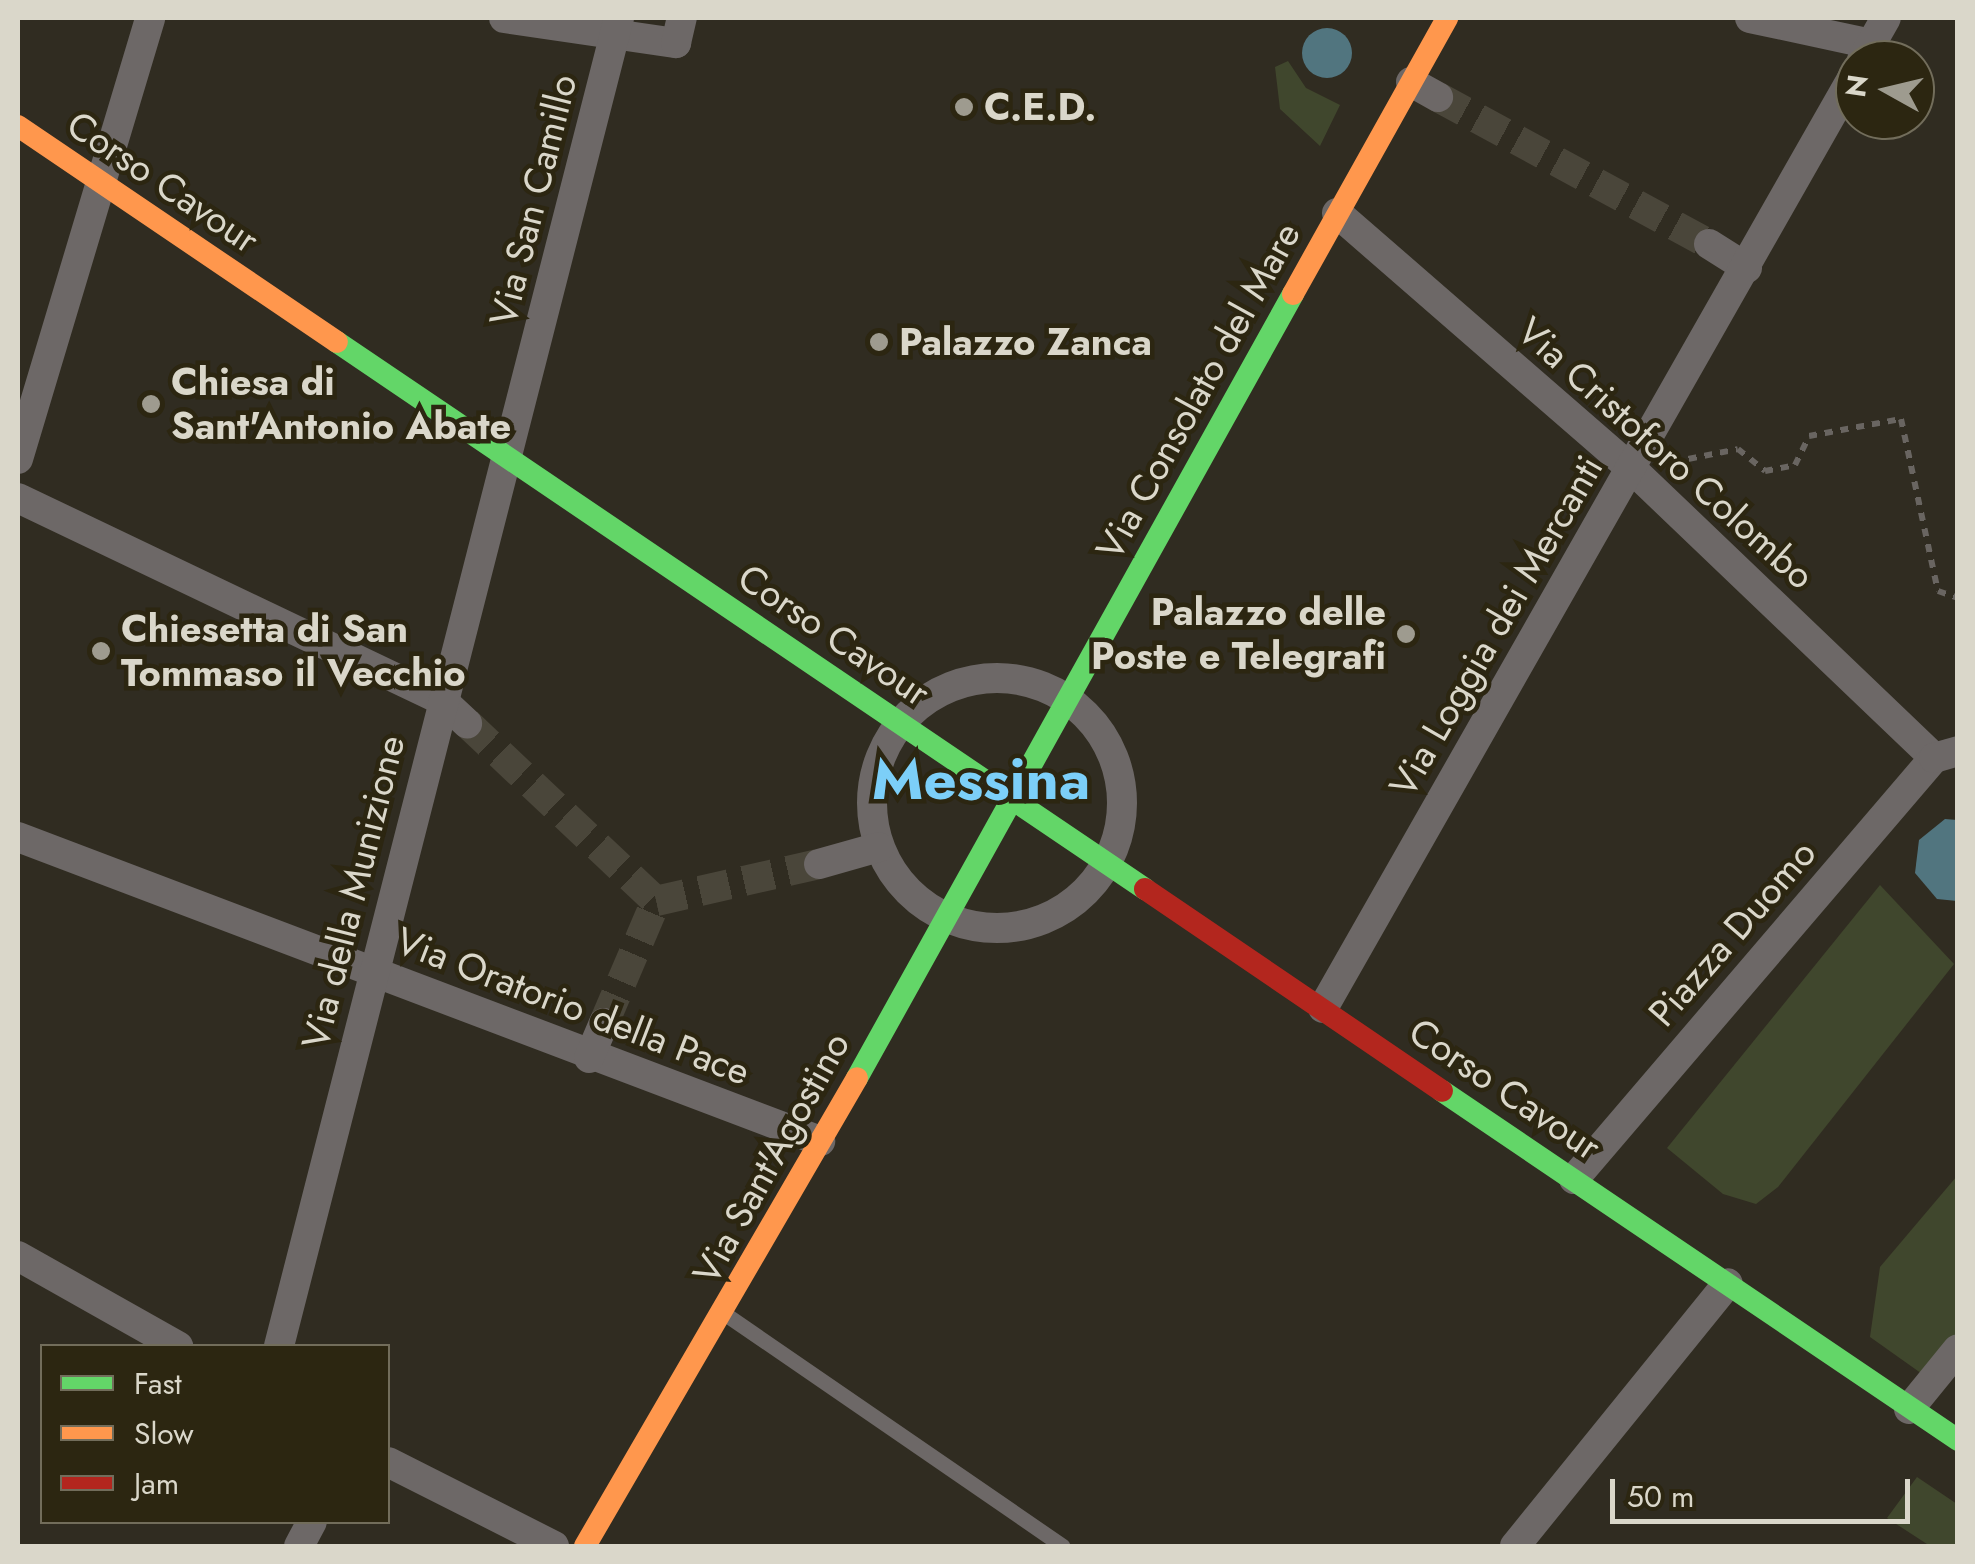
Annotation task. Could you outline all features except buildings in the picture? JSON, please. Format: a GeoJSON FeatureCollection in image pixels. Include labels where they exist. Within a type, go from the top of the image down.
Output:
{"type":"FeatureCollection","features":[{"type":"Feature","properties":{"kind":"main road","name":"Via Consolato del Mare"},"geometry":{"type":"LineString","coordinates":[[1011,798],[1446,18]]}},
{"type":"Feature","properties":{"kind":"main road","name":"Corso Cavour"},"geometry":{"type":"LineString","coordinates":[[18,126],[1909,1409],[1952,1429]]}},
{"type":"Feature","properties":{"kind":"main road","name":"Via Sant'Agostino"},"geometry":{"type":"LineString","coordinates":[[585,1546],[724,1314],[1011,798]]}},
{"type":"Feature","properties":{"kind":"street"},"geometry":{"type":"LineString","coordinates":[[18,459],[150,18]]}},
{"type":"Feature","properties":{"kind":"street"},"geometry":{"type":"LineString","coordinates":[[504,18],[616,28],[676,43],[682,18]]}},
{"type":"Feature","properties":{"kind":"street"},"geometry":{"type":"LineString","coordinates":[[1750,18],[1868,40]]}},
{"type":"Feature","properties":{"kind":"street","name":"Via San Camillo"},"geometry":{"type":"LineString","coordinates":[[510,459],[616,28]]}},
{"type":"Feature","properties":{"kind":"street"},"geometry":{"type":"LineString","coordinates":[[1410,82],[1438,97]]}},
{"type":"Feature","properties":{"kind":"street","name":"Via Loggia dei Mercanti"},"geometry":{"type":"LineString","coordinates":[[1323,1008],[1835,109]]}},
{"type":"Feature","properties":{"kind":"street","name":"Via Cristoforo Colombo"},"geometry":{"type":"LineString","coordinates":[[1338,214],[1632,469],[1946,754]]}},
{"type":"Feature","properties":{"kind":"street"},"geometry":{"type":"LineString","coordinates":[[1708,244],[1747,268]]}},
{"type":"Feature","properties":{"kind":"street","name":"Via della Munizione"},"geometry":{"type":"LineString","coordinates":[[280,1344],[443,701],[510,459]]}},
{"type":"Feature","properties":{"kind":"street"},"geometry":{"type":"LineString","coordinates":[[18,498],[443,701],[467,724]]}},
{"type":"Feature","properties":{"kind":"street"},"geometry":{"type":"LineString","coordinates":[[1019,678],[1066,696],[1102,732],[1120,774],[1120,830],[1107,864],[1064,910],[1031,924],[980,928],[943,918],[909,893],[879,847],[871,802],[878,760],[900,722],[971,679],[1019,678]]}},
{"type":"Feature","properties":{"kind":"street","name":"Piazza Duomo"},"geometry":{"type":"LineString","coordinates":[[1574,1179],[1946,754]]}},
{"type":"Feature","properties":{"kind":"street","name":"Via Oratorio della Pace"},"geometry":{"type":"LineString","coordinates":[[18,837],[590,1058],[820,1141]]}},
{"type":"Feature","properties":{"kind":"street"},"geometry":{"type":"LineString","coordinates":[[819,864],[879,847]]}},
{"type":"Feature","properties":{"kind":"street"},"geometry":{"type":"LineString","coordinates":[[590,1058],[604,1023]]}},
{"type":"Feature","properties":{"kind":"street"},"geometry":{"type":"LineString","coordinates":[[18,1256],[174,1344]]}},
{"type":"Feature","properties":{"kind":"street"},"geometry":{"type":"LineString","coordinates":[[1515,1546],[1728,1283]]}},
{"type":"Feature","properties":{"kind":"street"},"geometry":{"type":"LineString","coordinates":[[1909,1409],[1958,1349]]}},
{"type":"Feature","properties":{"kind":"street"},"geometry":{"type":"LineString","coordinates":[[390,1463],[554,1546]]}},
{"type":"Feature","properties":{"kind":"street"},"geometry":{"type":"LineString","coordinates":[[299,1546],[311,1524]]}},
{"type":"Feature","properties":{"kind":"lane"},"geometry":{"type":"LineString","coordinates":[[724,1314],[1063,1546]]}},
{"type":"Feature","properties":{"kind":"path"},"geometry":{"type":"LineString","coordinates":[[1632,469],[1738,450],[1765,471],[1796,465],[1809,436],[1901,419],[1938,591],[1958,598]]}},
{"type":"Feature","properties":{"kind":"green space"},"geometry":{"type":"Polygon","coordinates":[[[1288,61],[1306,88],[1340,105],[1320,146],[1280,109],[1275,67],[1288,61]]]}},
{"type":"Feature","properties":{"kind":"green space"},"geometry":{"type":"Polygon","coordinates":[[[1880,885],[1954,964],[1778,1187],[1756,1204],[1723,1194],[1667,1148],[1880,885]]]}},
{"type":"Feature","properties":{"kind":"green space"},"geometry":{"type":"Polygon","coordinates":[[[1957,1176],[1957,1336],[1925,1376],[1870,1337],[1880,1267],[1957,1176]]]}},
{"type":"Feature","properties":{"kind":"green space"},"geometry":{"type":"Polygon","coordinates":[[[1917,1477],[1957,1504],[1957,1546],[1930,1546],[1887,1518],[1917,1477]]]}},
{"type":"Feature","properties":{"kind":"water"},"geometry":{"type":"Polygon","coordinates":[[[1327,28],[1345,35],[1352,53],[1345,71],[1327,78],[1309,71],[1302,53],[1309,35],[1327,28]]]}},
{"type":"Feature","properties":{"kind":"water"},"geometry":{"type":"Polygon","coordinates":[[[1945,819],[1957,820],[1957,901],[1937,899],[1915,873],[1919,840],[1945,819]]]}},
{"type":"Feature","properties":{"kind":"tunnel"},"geometry":{"type":"LineString","coordinates":[[1438,97],[1709,244]]}},
{"type":"Feature","properties":{"kind":"tunnel"},"geometry":{"type":"LineString","coordinates":[[467,723],[656,901]]}},
{"type":"Feature","properties":{"kind":"tunnel"},"geometry":{"type":"LineString","coordinates":[[656,901],[819,864]]}},
{"type":"Feature","properties":{"kind":"tunnel"},"geometry":{"type":"LineString","coordinates":[[604,1023],[656,901]]}},
{"type":"Feature","properties":{"kind":"traffic: fast"},"geometry":{"type":"LineString","coordinates":[[857,1078],[1293,294]]}},
{"type":"Feature","properties":{"kind":"traffic: fast"},"geometry":{"type":"LineString","coordinates":[[337,342],[1145,889]]}},
{"type":"Feature","properties":{"kind":"traffic: fast"},"geometry":{"type":"LineString","coordinates":[[1442,1091],[1958,1440]]}},
{"type":"Feature","properties":{"kind":"traffic: slow"},"geometry":{"type":"LineString","coordinates":[[1293,294],[1447,18]]}},
{"type":"Feature","properties":{"kind":"traffic: slow"},"geometry":{"type":"LineString","coordinates":[[18,126],[337,342]]}},
{"type":"Feature","properties":{"kind":"traffic: slow"},"geometry":{"type":"LineString","coordinates":[[585,1546],[857,1078]]}},
{"type":"Feature","properties":{"kind":"traffic: jam"},"geometry":{"type":"LineString","coordinates":[[1145,889],[1442,1091]]}},
{"type":"Feature","properties":{"kind":"place","name":"C.E.D."},"geometry":{"type":"Point","coordinates":[964,107]}},
{"type":"Feature","properties":{"kind":"place","name":"Palazzo Zanca"},"geometry":{"type":"Point","coordinates":[879,342]}},
{"type":"Feature","properties":{"kind":"place","name":"Chiesa di Sant'Antonio Abate"},"geometry":{"type":"Point","coordinates":[151,404]}},
{"type":"Feature","properties":{"kind":"place","name":"Palazzo delle Poste e Telegrafi"},"geometry":{"type":"Point","coordinates":[1406,634]}},
{"type":"Feature","properties":{"kind":"place","name":"Chiesetta di San Tommaso il Vecchio"},"geometry":{"type":"Point","coordinates":[101,651]}},
{"type":"Feature","properties":{"kind":"district","name":"Messina"},"geometry":{"type":"Point","coordinates":[981,779]}}]}
